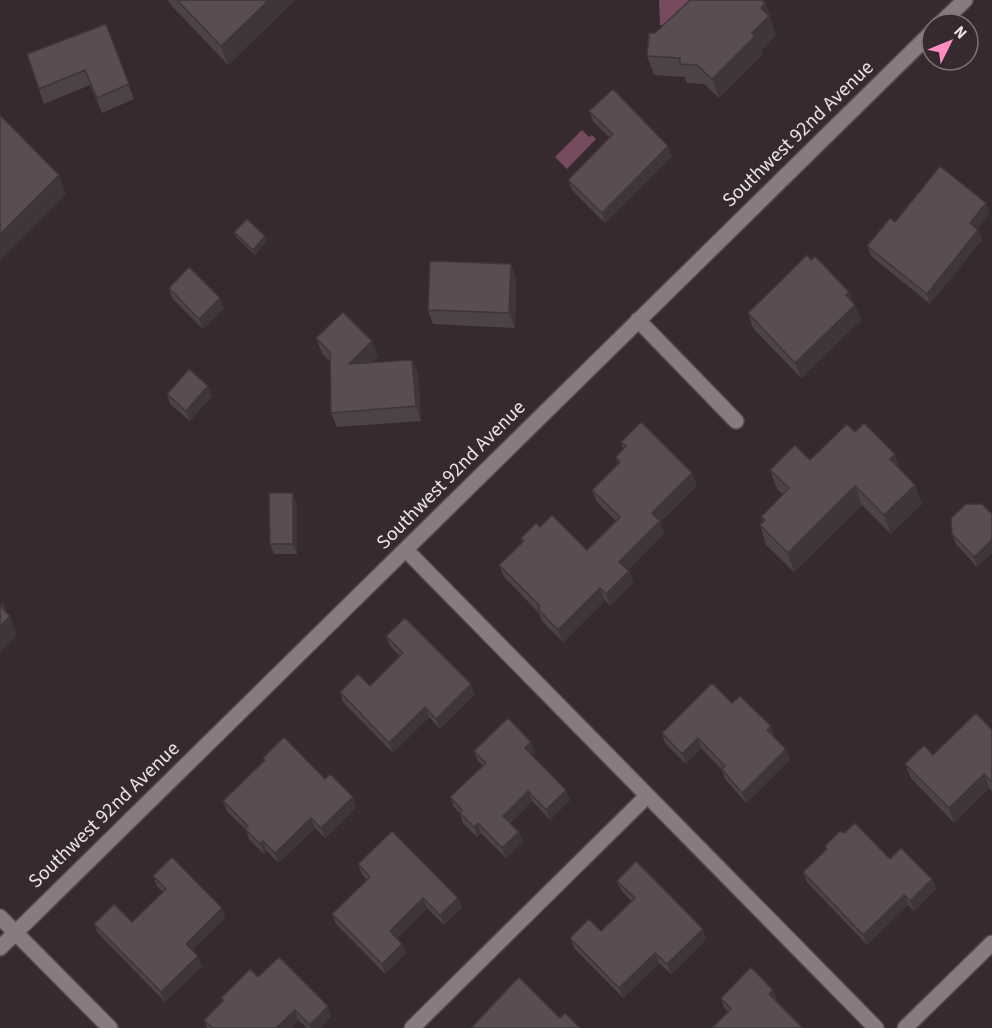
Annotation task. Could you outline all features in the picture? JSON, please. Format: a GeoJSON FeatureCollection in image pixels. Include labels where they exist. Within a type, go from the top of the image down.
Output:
{"type":"FeatureCollection","features":[{"type":"Feature","properties":{"kind":"street"},"geometry":{"type":"LineString","coordinates":[[952,12],[965,0]]}},
{"type":"Feature","properties":{"kind":"street","name":"Southwest 92nd Avenue"},"geometry":{"type":"LineString","coordinates":[[0,948],[920,44]]}},
{"type":"Feature","properties":{"kind":"street"},"geometry":{"type":"LineString","coordinates":[[638,320],[736,421]]}},
{"type":"Feature","properties":{"kind":"street"},"geometry":{"type":"LineString","coordinates":[[406,550],[876,1028]]}},
{"type":"Feature","properties":{"kind":"street"},"geometry":{"type":"LineString","coordinates":[[412,1028],[647,796]]}},
{"type":"Feature","properties":{"kind":"street"},"geometry":{"type":"LineString","coordinates":[[0,917],[110,1028]]}},
{"type":"Feature","properties":{"kind":"street"},"geometry":{"type":"LineString","coordinates":[[906,1028],[992,943]]}},
{"type":"Feature","properties":{"kind":"shaded area"},"geometry":{"type":"Polygon","coordinates":[[[659,0],[691,0],[665,25],[660,25],[659,0]]]}},
{"type":"Feature","properties":{"kind":"shaded area"},"geometry":{"type":"Polygon","coordinates":[[[582,130],[589,137],[592,135],[596,139],[567,169],[555,157],[582,130]]]}},
{"type":"Feature","properties":{"kind":"building"},"geometry":{"type":"Polygon","coordinates":[[[177,0],[269,0],[221,46],[177,0]]]}},
{"type":"Feature","properties":{"kind":"building"},"geometry":{"type":"Polygon","coordinates":[[[690,0],[762,0],[765,3],[761,8],[769,16],[752,33],[755,36],[712,79],[697,65],[680,64],[680,58],[647,56],[649,33],[655,33],[690,0]]]}},
{"type":"Feature","properties":{"kind":"building"},"geometry":{"type":"Polygon","coordinates":[[[106,24],[129,84],[97,98],[85,70],[39,89],[27,54],[106,24]]]}},
{"type":"Feature","properties":{"kind":"building"},"geometry":{"type":"Polygon","coordinates":[[[613,89],[668,146],[602,213],[568,180],[613,134],[589,111],[613,89]]]}},
{"type":"Feature","properties":{"kind":"building"},"geometry":{"type":"Polygon","coordinates":[[[0,115],[59,175],[0,234],[0,115]]]}},
{"type":"Feature","properties":{"kind":"building"},"geometry":{"type":"Polygon","coordinates":[[[940,166],[986,203],[970,223],[978,230],[927,294],[867,246],[890,218],[895,222],[940,166]]]}},
{"type":"Feature","properties":{"kind":"building"},"geometry":{"type":"Polygon","coordinates":[[[247,219],[265,236],[253,250],[234,232],[247,219]]]}},
{"type":"Feature","properties":{"kind":"building"},"geometry":{"type":"Polygon","coordinates":[[[807,255],[811,260],[815,256],[849,292],[846,295],[855,305],[795,363],[748,313],[807,255]]]}},
{"type":"Feature","properties":{"kind":"building"},"geometry":{"type":"Polygon","coordinates":[[[430,261],[511,264],[509,313],[428,310],[430,261]]]}},
{"type":"Feature","properties":{"kind":"building"},"geometry":{"type":"Polygon","coordinates":[[[189,267],[220,298],[199,319],[169,288],[189,267]]]}},
{"type":"Feature","properties":{"kind":"building"},"geometry":{"type":"Polygon","coordinates":[[[343,312],[372,341],[349,364],[412,360],[416,406],[331,413],[330,352],[316,338],[343,312]]]}},
{"type":"Feature","properties":{"kind":"building"},"geometry":{"type":"Polygon","coordinates":[[[189,369],[208,386],[186,411],[167,394],[189,369]]]}},
{"type":"Feature","properties":{"kind":"building"},"geometry":{"type":"Polygon","coordinates":[[[641,422],[692,473],[652,513],[660,521],[619,562],[629,571],[606,594],[600,588],[558,630],[538,609],[540,606],[499,565],[524,541],[521,538],[536,523],[540,527],[552,515],[587,550],[620,517],[592,490],[620,462],[616,457],[626,446],[621,442],[641,422]]]}},
{"type":"Feature","properties":{"kind":"building"},"geometry":{"type":"Polygon","coordinates":[[[864,423],[895,454],[890,459],[915,485],[884,515],[855,486],[788,553],[760,525],[765,520],[761,517],[789,488],[770,470],[795,445],[810,460],[847,424],[855,432],[864,423]]]}},
{"type":"Feature","properties":{"kind":"building"},"geometry":{"type":"Polygon","coordinates":[[[269,493],[293,493],[293,544],[270,544],[269,493]]]}},
{"type":"Feature","properties":{"kind":"building"},"geometry":{"type":"Polygon","coordinates":[[[966,504],[982,504],[992,514],[992,540],[974,557],[952,534],[951,518],[966,504]]]}},
{"type":"Feature","properties":{"kind":"building"},"geometry":{"type":"Polygon","coordinates":[[[0,606],[10,616],[0,626],[0,606]]]}},
{"type":"Feature","properties":{"kind":"building"},"geometry":{"type":"Polygon","coordinates":[[[405,618],[471,684],[436,719],[425,707],[389,743],[340,692],[358,674],[370,686],[403,653],[386,636],[405,618]]]}},
{"type":"Feature","properties":{"kind":"building"},"geometry":{"type":"Polygon","coordinates":[[[712,683],[732,703],[740,696],[771,726],[767,730],[786,749],[742,793],[722,769],[725,766],[698,738],[682,754],[662,733],[712,683]]]}},
{"type":"Feature","properties":{"kind":"building"},"geometry":{"type":"Polygon","coordinates":[[[976,713],[992,730],[992,782],[984,774],[949,808],[905,764],[924,745],[933,755],[976,713]]]}},
{"type":"Feature","properties":{"kind":"building"},"geometry":{"type":"Polygon","coordinates":[[[508,718],[531,742],[525,748],[566,790],[546,810],[528,791],[503,816],[519,832],[502,848],[478,823],[474,827],[460,813],[462,810],[450,797],[486,763],[474,751],[508,718]]]}},
{"type":"Feature","properties":{"kind":"building"},"geometry":{"type":"Polygon","coordinates":[[[284,737],[325,779],[330,774],[353,797],[321,828],[311,818],[275,853],[263,841],[260,844],[245,829],[248,826],[223,801],[265,760],[263,758],[284,737]]]}},
{"type":"Feature","properties":{"kind":"building"},"geometry":{"type":"Polygon","coordinates":[[[855,823],[890,859],[901,848],[932,879],[910,901],[904,895],[863,935],[803,872],[827,849],[825,846],[840,831],[844,833],[855,823]]]}},
{"type":"Feature","properties":{"kind":"building"},"geometry":{"type":"Polygon","coordinates":[[[392,831],[458,898],[440,915],[423,898],[390,931],[402,944],[382,964],[332,914],[370,877],[358,864],[392,831]]]}},
{"type":"Feature","properties":{"kind":"building"},"geometry":{"type":"Polygon","coordinates":[[[172,857],[222,908],[186,944],[198,956],[161,992],[94,924],[114,904],[132,922],[166,889],[153,876],[172,857]]]}},
{"type":"Feature","properties":{"kind":"building"},"geometry":{"type":"Polygon","coordinates":[[[636,861],[703,929],[667,964],[655,953],[619,988],[570,938],[589,919],[601,931],[635,898],[617,881],[636,861]]]}},
{"type":"Feature","properties":{"kind":"building"},"geometry":{"type":"Polygon","coordinates":[[[279,957],[328,1006],[310,1025],[295,1010],[276,1028],[212,1028],[204,1020],[224,1000],[221,998],[250,969],[258,977],[279,957]]]}},
{"type":"Feature","properties":{"kind":"building"},"geometry":{"type":"Polygon","coordinates":[[[751,967],[773,990],[769,994],[803,1028],[712,1028],[731,1009],[721,998],[751,967]]]}},
{"type":"Feature","properties":{"kind":"building"},"geometry":{"type":"Polygon","coordinates":[[[519,977],[560,1018],[565,1013],[580,1028],[471,1028],[519,977]]]}}]}
